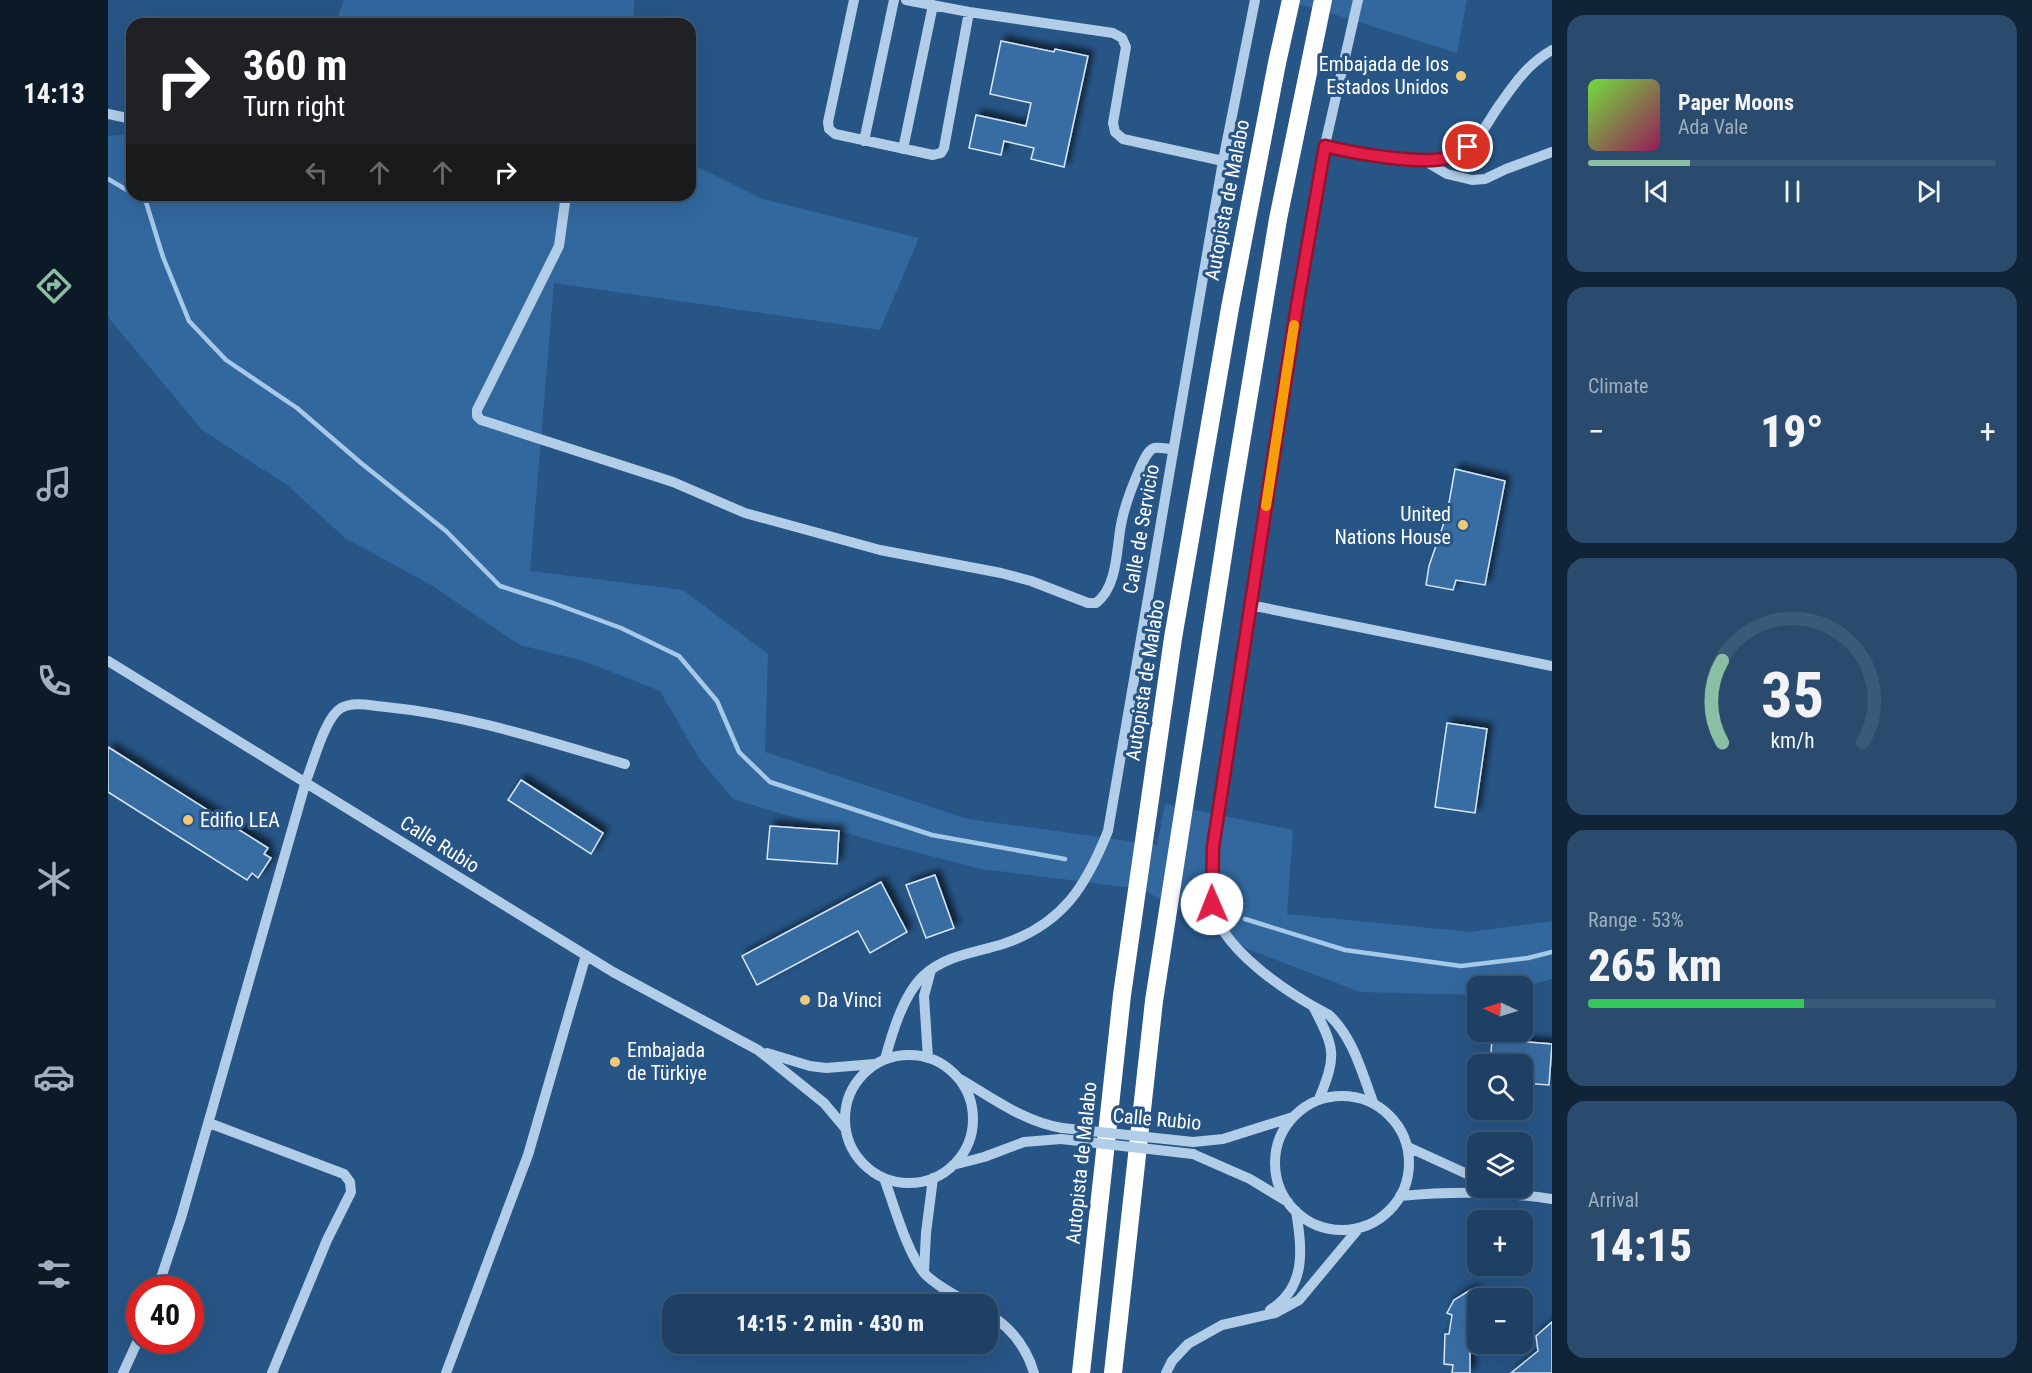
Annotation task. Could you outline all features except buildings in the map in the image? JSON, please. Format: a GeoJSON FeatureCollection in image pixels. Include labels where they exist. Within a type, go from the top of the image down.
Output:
{"type":"FeatureCollection","features":[{"type":"Feature","properties":{"kind":"highway","name":"Autopista de Malabo"},"geometry":{"type":"LineString","coordinates":[[1081,1373],[1122,995],[1173,638],[1230,308],[1276,63],[1291,0]]}},
{"type":"Feature","properties":{"kind":"highway"},"geometry":{"type":"LineString","coordinates":[[1113,1373],[1154,1001],[1232,497],[1278,219],[1323,0]]}},
{"type":"Feature","properties":{"kind":"street"},"geometry":{"type":"LineString","coordinates":[[854,0],[828,122],[829,129],[835,134],[933,155],[940,153],[944,148],[969,12]]}},
{"type":"Feature","properties":{"kind":"street"},"geometry":{"type":"LineString","coordinates":[[864,141],[894,0]]}},
{"type":"Feature","properties":{"kind":"street"},"geometry":{"type":"LineString","coordinates":[[906,0],[969,12],[1113,33],[1122,38],[1126,47],[1113,123],[1115,132],[1123,140],[1223,161]]}},
{"type":"Feature","properties":{"kind":"street","name":"Calle de Servicio"},"geometry":{"type":"LineString","coordinates":[[880,1062],[910,992],[921,978],[945,960],[1004,943],[1033,930],[1055,916],[1080,891],[1108,831],[1223,161],[1255,0]]}},
{"type":"Feature","properties":{"kind":"street"},"geometry":{"type":"LineString","coordinates":[[1358,0],[1325,146],[1297,306],[1213,847],[1212,904],[1221,927],[1239,950],[1268,978],[1329,1015],[1342,1029],[1353,1051],[1372,1102]]}},
{"type":"Feature","properties":{"kind":"street"},"geometry":{"type":"LineString","coordinates":[[903,149],[933,5]]}},
{"type":"Feature","properties":{"kind":"street"},"geometry":{"type":"LineString","coordinates":[[1325,146],[1349,152],[1423,160],[1447,158],[1468,147],[1483,130],[1522,73],[1552,50]]}},
{"type":"Feature","properties":{"kind":"street"},"geometry":{"type":"LineString","coordinates":[[108,114],[126,118]]}},
{"type":"Feature","properties":{"kind":"street"},"geometry":{"type":"LineString","coordinates":[[1423,160],[1447,174],[1472,180],[1485,179],[1552,152]]}},
{"type":"Feature","properties":{"kind":"street"},"geometry":{"type":"LineString","coordinates":[[565,201],[559,246],[477,410],[477,416],[481,420],[673,482],[745,513],[768,520],[880,550],[1031,581],[1088,603],[1096,603],[1102,599],[1109,586],[1122,519],[1131,487],[1145,458],[1155,448],[1173,449]]}},
{"type":"Feature","properties":{"kind":"street"},"geometry":{"type":"LineString","coordinates":[[1250,605],[1552,666]]}},
{"type":"Feature","properties":{"kind":"street","name":"Calle Rubio"},"geometry":{"type":"LineString","coordinates":[[108,661],[586,955],[758,1050],[824,1103],[845,1128]]}},
{"type":"Feature","properties":{"kind":"street"},"geometry":{"type":"LineString","coordinates":[[162,1276],[209,1123],[306,781],[329,721],[339,709],[354,704],[402,708],[452,717],[525,734],[625,764]]}},
{"type":"Feature","properties":{"kind":"street"},"geometry":{"type":"LineString","coordinates":[[446,1373],[528,1155],[586,955]]}},
{"type":"Feature","properties":{"kind":"street"},"geometry":{"type":"LineString","coordinates":[[928,1058],[924,1004],[931,970]]}},
{"type":"Feature","properties":{"kind":"street"},"geometry":{"type":"LineString","coordinates":[[1314,1007],[1328,1035],[1333,1055],[1329,1074],[1319,1099]]}},
{"type":"Feature","properties":{"kind":"street","name":"Calle Rubio"},"geometry":{"type":"LineString","coordinates":[[758,1050],[810,1066],[826,1068],[880,1062]]}},
{"type":"Feature","properties":{"kind":"street"},"geometry":{"type":"LineString","coordinates":[[899,1055],[928,1058],[943,1065],[956,1076],[967,1093],[972,1111],[971,1131],[965,1149],[953,1165],[933,1178],[916,1183],[900,1183],[884,1178],[865,1166],[852,1149],[845,1128],[845,1110],[851,1092],[861,1076],[880,1062],[899,1055]]}},
{"type":"Feature","properties":{"kind":"street","name":"Calle Rubio"},"geometry":{"type":"LineString","coordinates":[[956,1076],[1030,1120],[1062,1133],[1193,1154],[1250,1179],[1288,1202]]}},
{"type":"Feature","properties":{"kind":"street"},"geometry":{"type":"LineString","coordinates":[[1337,1095],[1355,1096],[1372,1102],[1388,1114],[1400,1129],[1408,1147],[1407,1180],[1400,1196],[1390,1210],[1376,1221],[1359,1228],[1336,1230],[1315,1224],[1296,1211],[1288,1202],[1278,1181],[1275,1158],[1281,1136],[1293,1117],[1305,1106],[1319,1099],[1337,1095]]}},
{"type":"Feature","properties":{"kind":"street","name":"Calle Rubio"},"geometry":{"type":"LineString","coordinates":[[953,1165],[984,1157],[1024,1142],[1062,1133],[1193,1142],[1223,1139],[1293,1117]]}},
{"type":"Feature","properties":{"kind":"street"},"geometry":{"type":"LineString","coordinates":[[209,1123],[344,1174],[350,1182],[351,1192],[322,1250],[272,1373]]}},
{"type":"Feature","properties":{"kind":"street"},"geometry":{"type":"LineString","coordinates":[[1408,1147],[1467,1174]]}},
{"type":"Feature","properties":{"kind":"street"},"geometry":{"type":"LineString","coordinates":[[884,1178],[914,1256],[924,1272],[954,1294]]}},
{"type":"Feature","properties":{"kind":"street"},"geometry":{"type":"LineString","coordinates":[[924,1272],[933,1178]]}},
{"type":"Feature","properties":{"kind":"street"},"geometry":{"type":"LineString","coordinates":[[1400,1196],[1467,1192]]}},
{"type":"Feature","properties":{"kind":"street"},"geometry":{"type":"LineString","coordinates":[[1533,1196],[1552,1199]]}},
{"type":"Feature","properties":{"kind":"street"},"geometry":{"type":"LineString","coordinates":[[1262,1315],[1280,1305],[1291,1292],[1296,1280],[1300,1262],[1300,1238],[1296,1211]]}},
{"type":"Feature","properties":{"kind":"street"},"geometry":{"type":"LineString","coordinates":[[1166,1373],[1172,1361],[1188,1344],[1222,1325],[1275,1313],[1299,1300],[1359,1228]]}},
{"type":"Feature","properties":{"kind":"street"},"geometry":{"type":"LineString","coordinates":[[998,1319],[1012,1332],[1025,1350],[1034,1373]]}},
{"type":"Feature","properties":{"kind":"street"},"geometry":{"type":"LineString","coordinates":[[123,1373],[132,1354]]}},
{"type":"Feature","properties":{"kind":"shaded area"},"geometry":{"type":"Polygon","coordinates":[[[344,0],[634,0],[634,18],[337,18],[344,0]]]}},
{"type":"Feature","properties":{"kind":"shaded area"},"geometry":{"type":"Polygon","coordinates":[[[1280,0],[1467,0],[1457,53],[1314,8],[1280,0]]]}},
{"type":"Feature","properties":{"kind":"shaded area"},"geometry":{"type":"Polygon","coordinates":[[[126,134],[126,201],[696,201],[696,166],[763,199],[919,238],[880,330],[554,283],[530,571],[683,590],[768,654],[765,752],[968,819],[1157,845],[1165,804],[1293,830],[1287,914],[1471,932],[1552,921],[1552,979],[1533,984],[1533,976],[1467,976],[1467,995],[1360,992],[1248,949],[1142,889],[981,869],[873,841],[733,799],[700,760],[660,691],[584,661],[520,645],[431,585],[345,538],[287,485],[202,430],[108,317],[108,136],[126,134]]]}},
{"type":"Feature","properties":{"kind":"waterway"},"geometry":{"type":"LineString","coordinates":[[108,179],[126,190]]}},
{"type":"Feature","properties":{"kind":"waterway"},"geometry":{"type":"LineString","coordinates":[[144,201],[163,257],[189,321],[226,360],[297,408],[446,531],[500,586],[621,628],[679,656],[717,701],[739,752],[770,782],[932,835],[1065,859]]}},
{"type":"Feature","properties":{"kind":"waterway"},"geometry":{"type":"LineString","coordinates":[[1245,919],[1345,950],[1461,966],[1528,958],[1552,952]]}},
{"type":"Feature","properties":{"kind":"slow traffic"},"geometry":{"type":"LineString","coordinates":[[1266,506],[1294,325]]}},
{"type":"Feature","properties":{"kind":"place","name":"Embajada de los Estados Unidos"},"geometry":{"type":"Point","coordinates":[1461,76]}},
{"type":"Feature","properties":{"kind":"place","name":"United Nations House"},"geometry":{"type":"Point","coordinates":[1463,525]}},
{"type":"Feature","properties":{"kind":"place","name":"Edifio LEA"},"geometry":{"type":"Point","coordinates":[188,820]}},
{"type":"Feature","properties":{"kind":"place","name":"Da Vinci"},"geometry":{"type":"Point","coordinates":[805,1000]}},
{"type":"Feature","properties":{"kind":"place","name":"Embajada de Türkiye"},"geometry":{"type":"Point","coordinates":[615,1062]}},
{"type":"Feature","properties":{"kind":"route"},"geometry":{"type":"LineString","coordinates":[[1212,904],[1213,847],[1297,306],[1325,146],[1349,152],[1423,160],[1447,158],[1468,147]]}}]}
